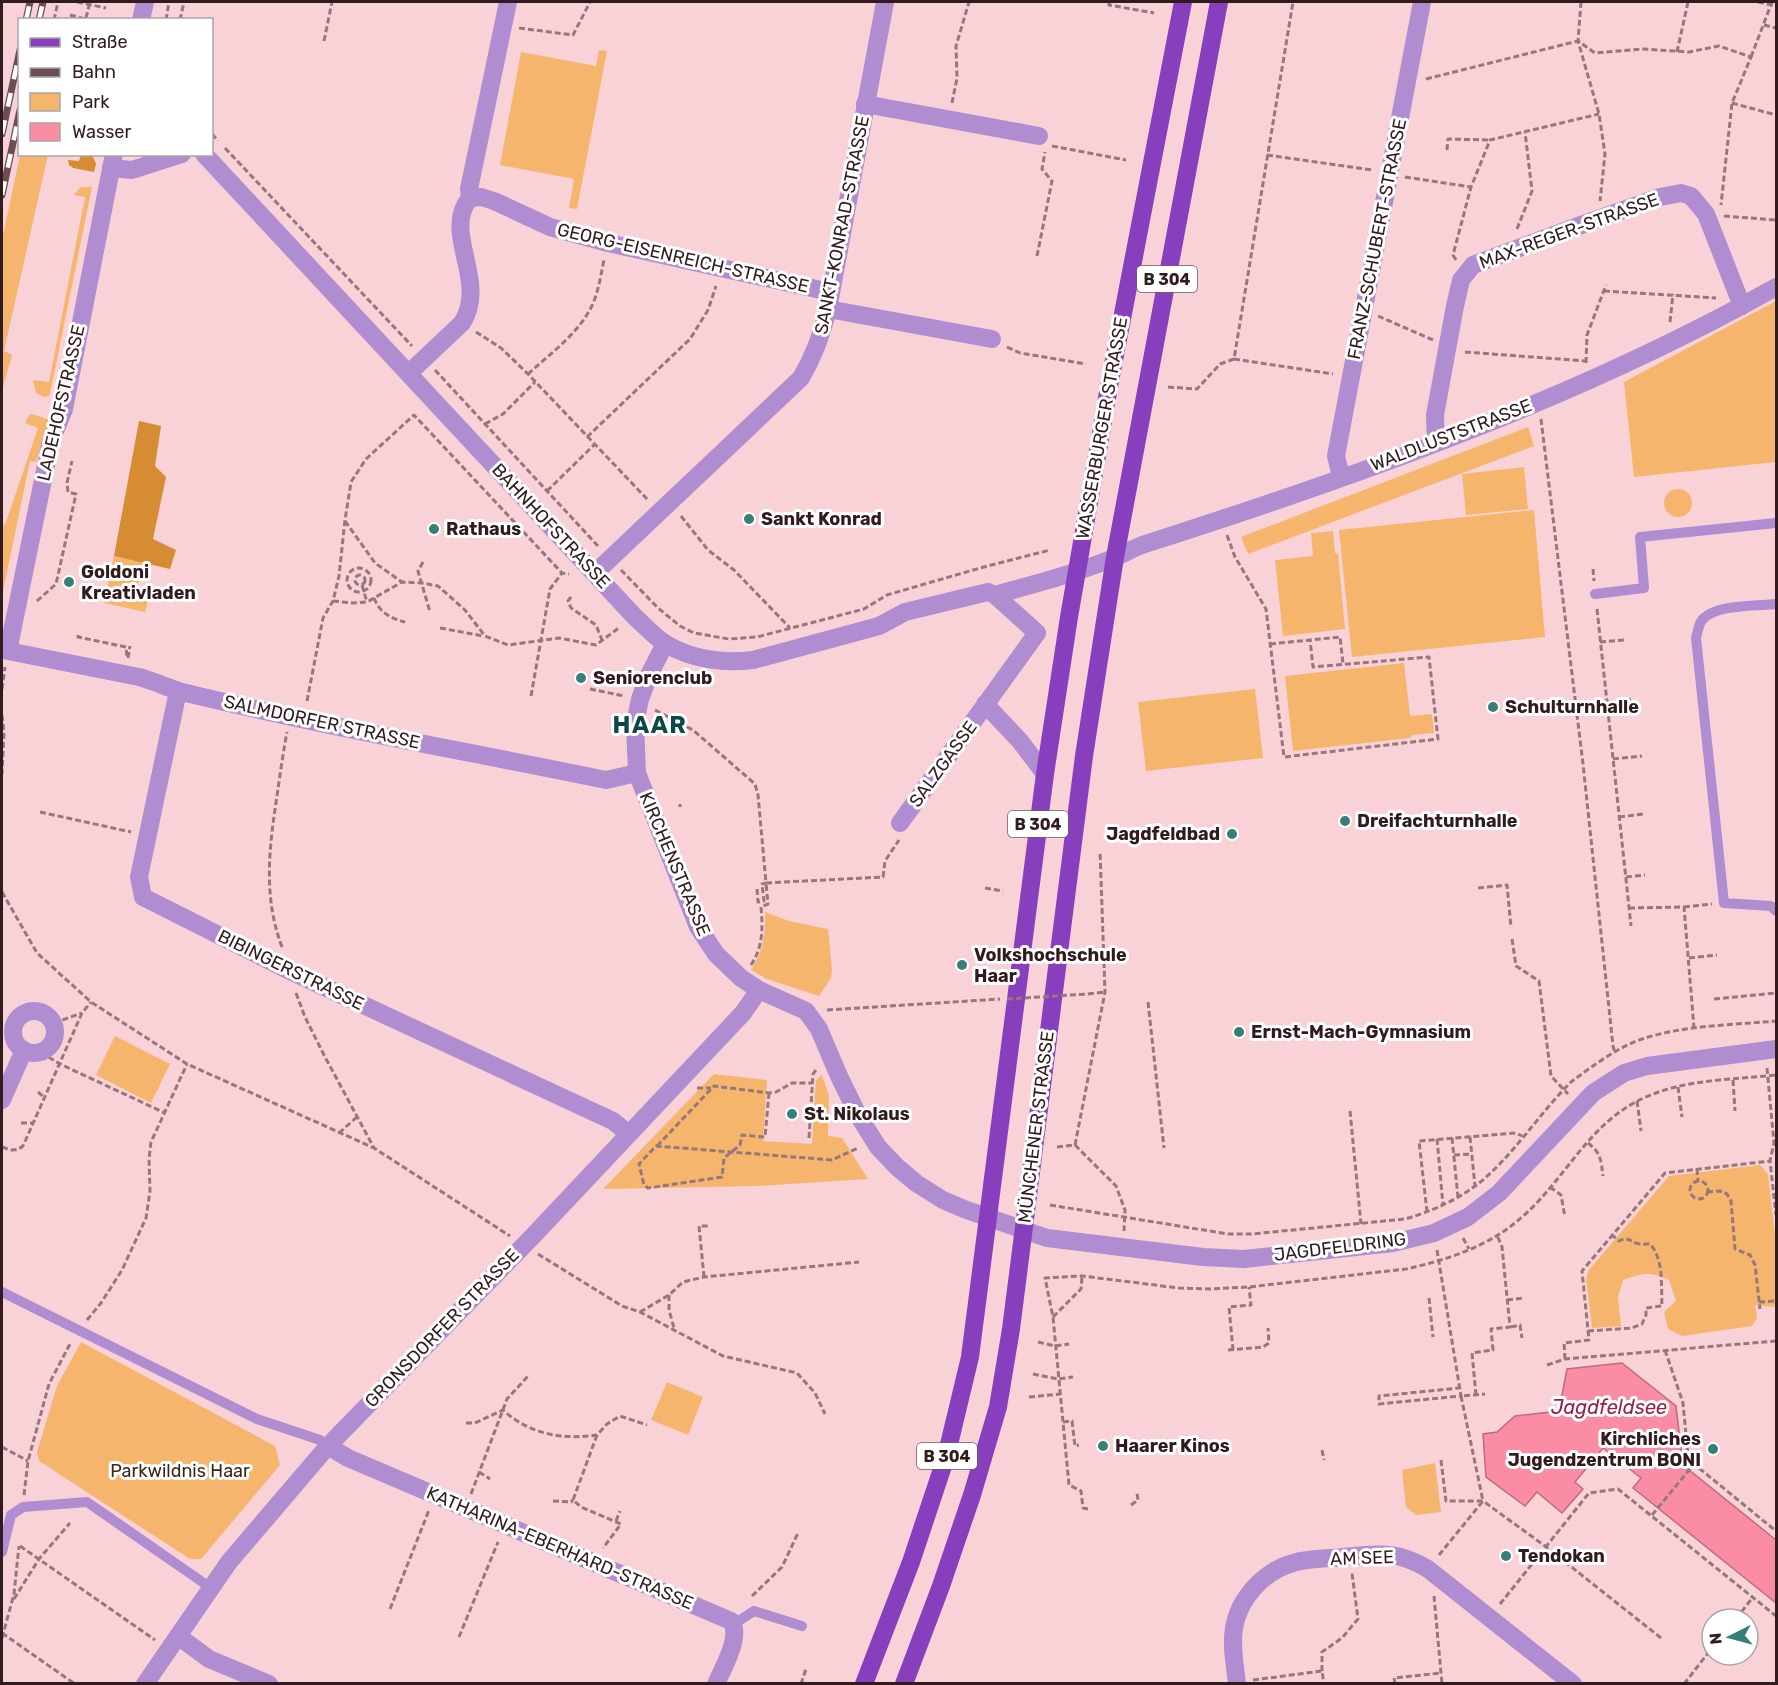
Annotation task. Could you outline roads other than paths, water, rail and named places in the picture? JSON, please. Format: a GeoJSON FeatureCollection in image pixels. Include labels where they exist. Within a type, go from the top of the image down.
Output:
{"type":"FeatureCollection","features":[{"type":"Feature","properties":{"kind":"main road","name":"WASSERBURGER STRASSE"},"geometry":{"type":"LineString","coordinates":[[1076,572],[1183,2]]}},
{"type":"Feature","properties":{"kind":"main road","name":"WASSERBURGER STRASSE"},"geometry":{"type":"LineString","coordinates":[[1115,557],[1219,2]]}},
{"type":"Feature","properties":{"kind":"main road","name":"MÜNCHENER STRASSE"},"geometry":{"type":"LineString","coordinates":[[904,1683],[947,1568],[998,1407],[1011,1329],[1084,756],[1115,557]]}},
{"type":"Feature","properties":{"kind":"main road","name":"MÜNCHENER STRASSE"},"geometry":{"type":"LineString","coordinates":[[864,1683],[911,1562],[946,1457],[970,1357],[1045,774],[1076,572]]}},
{"type":"Feature","properties":{"kind":"street"},"geometry":{"type":"LineString","coordinates":[[141,18],[145,2]]}},
{"type":"Feature","properties":{"kind":"street"},"geometry":{"type":"LineString","coordinates":[[409,373],[462,323],[468,314],[471,302],[471,280],[461,238],[463,206],[470,198],[469,189],[508,2]]}},
{"type":"Feature","properties":{"kind":"street","name":"SANKT-KONRAD-STRASSE"},"geometry":{"type":"LineString","coordinates":[[595,573],[801,378],[812,359],[823,333],[885,2]]}},
{"type":"Feature","properties":{"kind":"street","name":"FRANZ-SCHUBERT-STRASSE"},"geometry":{"type":"LineString","coordinates":[[1341,477],[1336,456],[1422,2]]}},
{"type":"Feature","properties":{"kind":"street"},"geometry":{"type":"LineString","coordinates":[[865,104],[949,119],[1042,143]]}},
{"type":"Feature","properties":{"kind":"street"},"geometry":{"type":"LineString","coordinates":[[112,161],[132,170],[176,156]]}},
{"type":"Feature","properties":{"kind":"street","name":"BAHNHOFSTRASSE"},"geometry":{"type":"LineString","coordinates":[[206,156],[634,616],[665,644],[703,658],[738,662],[753,660],[879,626],[905,612],[988,592],[995,595],[1076,572],[1115,557]]}},
{"type":"Feature","properties":{"kind":"street","name":"LADEHOFSTRASSE"},"geometry":{"type":"LineString","coordinates":[[6,660],[51,441],[64,409],[112,161]]}},
{"type":"Feature","properties":{"kind":"street","name":"MAX-REGER-STRASSE"},"geometry":{"type":"LineString","coordinates":[[1436,443],[1435,415],[1441,346],[1461,280],[1473,265],[1660,198],[1681,194],[1690,196],[1706,214],[1741,303]]}},
{"type":"Feature","properties":{"kind":"street","name":"GEORG-EISENREICH-STRASSE"},"geometry":{"type":"LineString","coordinates":[[470,198],[482,197],[494,201],[550,227],[720,268],[829,300],[992,339]]}},
{"type":"Feature","properties":{"kind":"street","name":"WALDLUSTSTRASSE"},"geometry":{"type":"LineString","coordinates":[[1115,557],[1139,546],[1436,443],[1573,388],[1668,343],[1741,303],[1776,287]]}},
{"type":"Feature","properties":{"kind":"street"},"geometry":{"type":"LineString","coordinates":[[995,595],[1037,633],[1066,638]]}},
{"type":"Feature","properties":{"kind":"street","name":"SALZGASSE"},"geometry":{"type":"LineString","coordinates":[[900,823],[1037,633]]}},
{"type":"Feature","properties":{"kind":"street","name":"KIRCHENSTRASSE"},"geometry":{"type":"LineString","coordinates":[[665,644],[650,675],[634,699],[637,773],[698,927],[716,954],[741,978],[759,990],[806,1011],[819,1029],[858,1115],[878,1147],[897,1167],[916,1183],[943,1200],[989,1217]]}},
{"type":"Feature","properties":{"kind":"street","name":"SALMDORFER STRASSE"},"geometry":{"type":"LineString","coordinates":[[6,660],[139,677],[156,681],[178,691],[294,717],[606,780],[637,773]]}},
{"type":"Feature","properties":{"kind":"street","name":"BIBINGERSTRASSE"},"geometry":{"type":"LineString","coordinates":[[178,691],[139,877],[143,897],[288,970],[613,1121],[629,1134]]}},
{"type":"Feature","properties":{"kind":"street","name":"SALZGASSE"},"geometry":{"type":"LineString","coordinates":[[985,704],[1020,741],[1045,774]]}},
{"type":"Feature","properties":{"kind":"street","name":"GRONSDORFER STRASSE"},"geometry":{"type":"LineString","coordinates":[[145,1683],[229,1562],[328,1446],[629,1134],[748,1006],[759,990]]}},
{"type":"Feature","properties":{"kind":"street"},"geometry":{"type":"LineString","coordinates":[[37,1011],[48,1016],[54,1023],[52,1041],[42,1051],[30,1053],[24,1050],[14,1041],[15,1021],[25,1012],[37,1011]]}},
{"type":"Feature","properties":{"kind":"street","name":"JAGDFELDRING"},"geometry":{"type":"LineString","coordinates":[[989,1217],[1047,1238],[1180,1255],[1244,1259],[1373,1246],[1418,1238],[1450,1226],[1499,1193],[1580,1105],[1593,1093],[1624,1073],[1647,1066],[1771,1049]]}},
{"type":"Feature","properties":{"kind":"street"},"geometry":{"type":"LineString","coordinates":[[2,1100],[24,1050]]}},
{"type":"Feature","properties":{"kind":"street","name":"KATHARINA-EBERHARD-STRASSE"},"geometry":{"type":"LineString","coordinates":[[328,1446],[348,1458],[733,1623]]}},
{"type":"Feature","properties":{"kind":"street","name":"AM SEE"},"geometry":{"type":"LineString","coordinates":[[1237,1683],[1233,1646],[1234,1627],[1248,1594],[1264,1578],[1292,1563],[1390,1553],[1411,1559],[1433,1572],[1573,1683]]}},
{"type":"Feature","properties":{"kind":"street"},"geometry":{"type":"LineString","coordinates":[[716,1683],[736,1635],[733,1623]]}},
{"type":"Feature","properties":{"kind":"street"},"geometry":{"type":"LineString","coordinates":[[178,1636],[210,1659],[269,1683]]}},
{"type":"Feature","properties":{"kind":"lane"},"geometry":{"type":"LineString","coordinates":[[1595,594],[1644,588],[1640,537],[1776,523]]}},
{"type":"Feature","properties":{"kind":"lane"},"geometry":{"type":"LineString","coordinates":[[1776,603],[1721,609],[1708,614],[1700,622],[1696,638],[1724,903],[1772,906],[1776,911]]}},
{"type":"Feature","properties":{"kind":"lane"},"geometry":{"type":"LineString","coordinates":[[2,1292],[257,1419],[320,1440],[328,1446]]}},
{"type":"Feature","properties":{"kind":"lane"},"geometry":{"type":"LineString","coordinates":[[2,1552],[11,1515],[23,1507],[87,1502],[211,1588]]}},
{"type":"Feature","properties":{"kind":"lane"},"geometry":{"type":"LineString","coordinates":[[733,1623],[754,1611],[802,1626]]}},
{"type":"Feature","properties":{"kind":"water","name":"Jagdfeldsee"},"geometry":{"type":"Polygon","coordinates":[[[1622,1363],[1676,1406],[1683,1465],[1776,1540],[1776,1603],[1633,1488],[1641,1478],[1603,1448],[1575,1482],[1583,1489],[1562,1513],[1537,1492],[1525,1506],[1486,1477],[1483,1434],[1497,1432],[1515,1416],[1559,1411],[1567,1369],[1622,1363]]]}},
{"type":"Feature","properties":{"kind":"railway"},"geometry":{"type":"LineString","coordinates":[[26,18],[30,2]]}},
{"type":"Feature","properties":{"kind":"railway"},"geometry":{"type":"LineString","coordinates":[[39,18],[43,2]]}},
{"type":"Feature","properties":{"kind":"railway"},"geometry":{"type":"LineString","coordinates":[[2,134],[18,59]]}},
{"type":"Feature","properties":{"kind":"railway"},"geometry":{"type":"LineString","coordinates":[[2,195],[18,119]]}},
{"type":"Feature","properties":{"kind":"place","name":"Sankt Konrad"},"geometry":{"type":"Point","coordinates":[749,519]}},
{"type":"Feature","properties":{"kind":"place","name":"Rathaus"},"geometry":{"type":"Point","coordinates":[434,529]}},
{"type":"Feature","properties":{"kind":"place","name":"Goldoni Kreativladen"},"geometry":{"type":"Point","coordinates":[69,582]}},
{"type":"Feature","properties":{"kind":"place","name":"Seniorenclub"},"geometry":{"type":"Point","coordinates":[581,678]}},
{"type":"Feature","properties":{"kind":"place","name":"Schulturnhalle"},"geometry":{"type":"Point","coordinates":[1493,707]}},
{"type":"Feature","properties":{"kind":"place","name":"Dreifachturnhalle"},"geometry":{"type":"Point","coordinates":[1345,821]}},
{"type":"Feature","properties":{"kind":"place","name":"Jagdfeldbad"},"geometry":{"type":"Point","coordinates":[1232,834]}},
{"type":"Feature","properties":{"kind":"place","name":"Volkshochschule Haar"},"geometry":{"type":"Point","coordinates":[962,965]}},
{"type":"Feature","properties":{"kind":"place","name":"Ernst-Mach-Gymnasium"},"geometry":{"type":"Point","coordinates":[1239,1032]}},
{"type":"Feature","properties":{"kind":"place","name":"St. Nikolaus"},"geometry":{"type":"Point","coordinates":[792,1114]}},
{"type":"Feature","properties":{"kind":"place","name":"Haarer Kinos"},"geometry":{"type":"Point","coordinates":[1103,1446]}},
{"type":"Feature","properties":{"kind":"place","name":"Kirchliches Jugendzentrum BONI"},"geometry":{"type":"Point","coordinates":[1713,1449]}},
{"type":"Feature","properties":{"kind":"place","name":"Tendokan"},"geometry":{"type":"Point","coordinates":[1506,1556]}},
{"type":"Feature","properties":{"kind":"district","name":"HAAR"},"geometry":{"type":"Point","coordinates":[650,725]}},
{"type":"Feature","properties":{"kind":"park label","name":"Parkwildnis Haar"},"geometry":{"type":"Point","coordinates":[180,1471]}}]}
